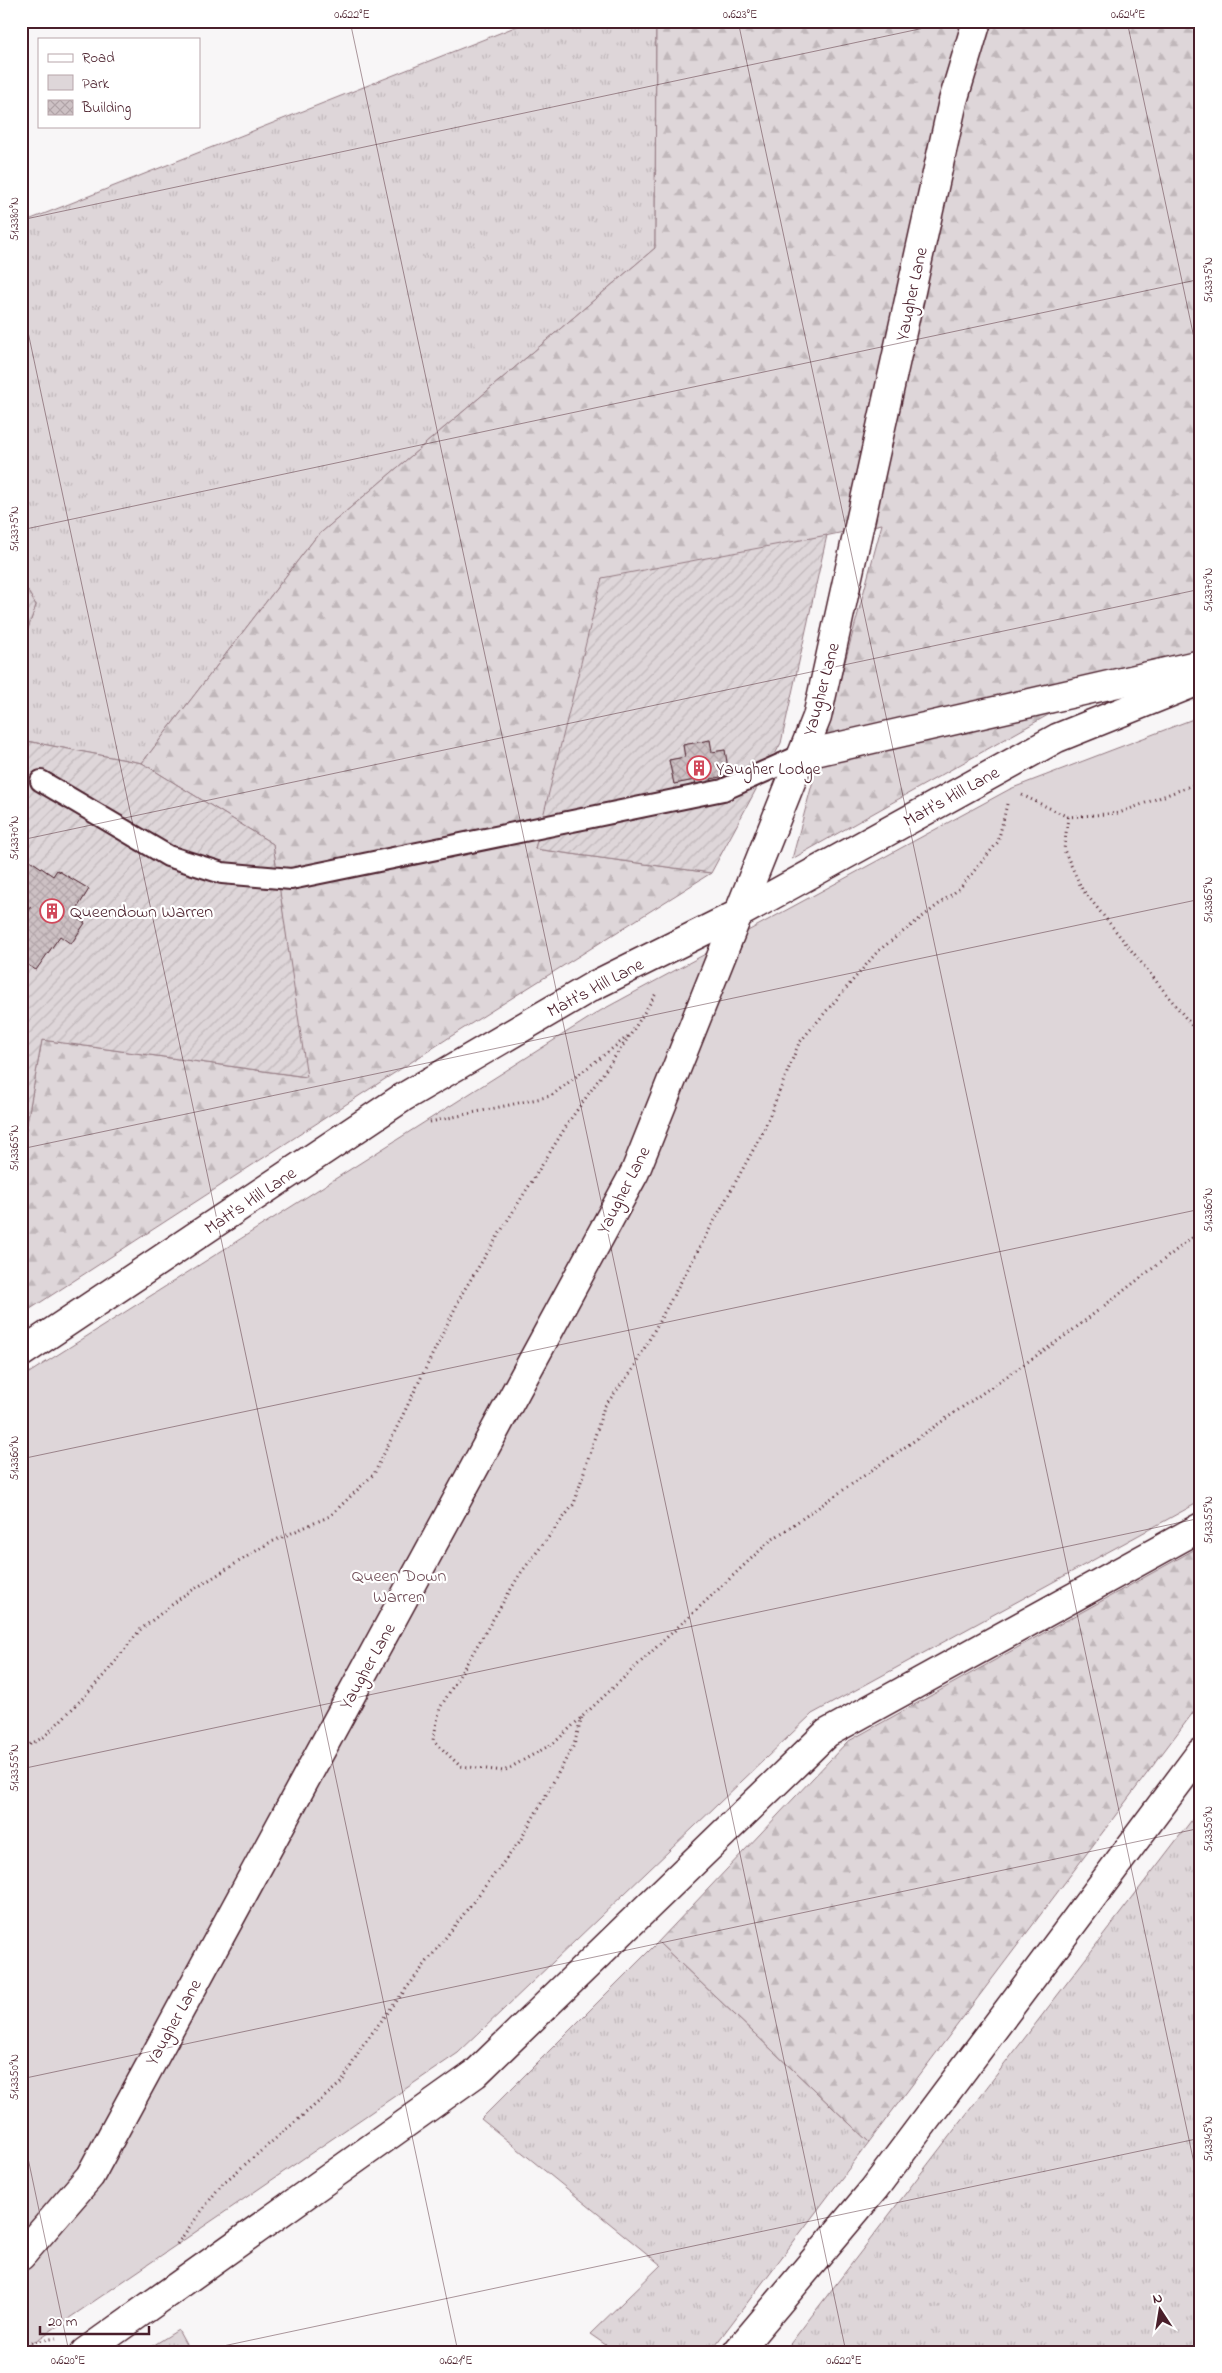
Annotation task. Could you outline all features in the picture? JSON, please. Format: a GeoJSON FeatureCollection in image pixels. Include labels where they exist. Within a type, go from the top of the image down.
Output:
{"type":"FeatureCollection","features":[{"type":"Feature","properties":{"kind":"street","name":"Yaugher Lane"},"geometry":{"type":"LineString","coordinates":[[21,2256],[90,2176],[635,1172],[817,717],[953,101],[977,21]]}},
{"type":"Feature","properties":{"kind":"street"},"geometry":{"type":"LineString","coordinates":[[802,756],[1201,664]]}},
{"type":"Feature","properties":{"kind":"street","name":"Matt's Hill Lane"},"geometry":{"type":"LineString","coordinates":[[21,1353],[402,1098],[593,986],[740,913],[1057,738],[1201,680]]}},
{"type":"Feature","properties":{"kind":"street"},"geometry":{"type":"LineString","coordinates":[[75,2343],[475,2074],[827,1733],[1201,1527]]}},
{"type":"Feature","properties":{"kind":"street"},"geometry":{"type":"LineString","coordinates":[[737,2352],[874,2189],[1201,1752]]}},
{"type":"Feature","properties":{"kind":"lane"},"geometry":{"type":"LineString","coordinates":[[41,781],[168,856],[222,873],[291,879],[723,790],[802,756]]}},
{"type":"Feature","properties":{"kind":"path"},"geometry":{"type":"LineString","coordinates":[[1019,793],[1068,817],[1119,813],[1201,782]]}},
{"type":"Feature","properties":{"kind":"path"},"geometry":{"type":"LineString","coordinates":[[1008,798],[998,842],[960,888],[878,951],[799,1043],[763,1132],[632,1369],[604,1407],[574,1504],[520,1574],[440,1708],[433,1740],[460,1766],[504,1771],[554,1743],[770,1540],[1068,1333],[1201,1231]]}},
{"type":"Feature","properties":{"kind":"path"},"geometry":{"type":"LineString","coordinates":[[1068,817],[1064,850],[1082,889],[1201,1037]]}},
{"type":"Feature","properties":{"kind":"path"},"geometry":{"type":"LineString","coordinates":[[21,1749],[44,1737],[106,1673],[140,1630],[147,1624],[183,1596],[269,1544],[330,1516],[374,1474],[462,1292],[570,1120],[631,1034],[661,985]]}},
{"type":"Feature","properties":{"kind":"path"},"geometry":{"type":"LineString","coordinates":[[421,1124],[551,1096],[631,1034]]}},
{"type":"Feature","properties":{"kind":"path"},"geometry":{"type":"LineString","coordinates":[[176,2246],[221,2185],[342,2082],[362,2046],[520,1841],[574,1745],[582,1717]]}},
{"type":"Feature","properties":{"kind":"path"},"geometry":{"type":"LineString","coordinates":[[21,2344],[56,2338],[75,2343]]}},
{"type":"Feature","properties":{"kind":"green space"},"geometry":{"type":"Polygon","coordinates":[[[530,21],[656,21],[655,248],[316,537],[142,763],[21,740],[21,649],[36,605],[21,580],[21,223],[530,21]]]}},
{"type":"Feature","properties":{"kind":"green space"},"geometry":{"type":"Polygon","coordinates":[[[656,21],[1201,21],[1201,651],[1048,715],[792,859],[882,524],[606,582],[535,849],[711,873],[453,1035],[21,1315],[21,1156],[42,1040],[306,1077],[273,844],[142,763],[316,537],[655,248],[656,21]]]}},
{"type":"Feature","properties":{"kind":"green space"},"geometry":{"type":"Polygon","coordinates":[[[827,535],[781,743],[711,873],[535,849],[602,578],[827,535]],[[710,740],[683,745],[685,757],[669,760],[674,784],[695,780],[712,787],[711,779],[729,775],[725,750],[712,752],[710,740]]]}},
{"type":"Feature","properties":{"kind":"green space"},"geometry":{"type":"Polygon","coordinates":[[[21,580],[36,605],[21,649],[21,580]]]}},
{"type":"Feature","properties":{"kind":"green space","name":"Queen Down Warren"},"geometry":{"type":"Polygon","coordinates":[[[1201,716],[1201,1501],[812,1714],[458,2053],[21,2351],[21,1378],[600,1011],[1010,789],[1201,716]]]}},
{"type":"Feature","properties":{"kind":"green space"},"geometry":{"type":"Polygon","coordinates":[[[21,740],[142,763],[273,844],[307,1077],[42,1040],[21,1156],[21,961],[36,970],[60,936],[72,943],[85,923],[73,915],[89,889],[57,870],[53,876],[21,854],[21,740]]]}},
{"type":"Feature","properties":{"kind":"green space"},"geometry":{"type":"Polygon","coordinates":[[[21,901],[31,908],[21,922],[21,901]]]}},
{"type":"Feature","properties":{"kind":"green space"},"geometry":{"type":"Polygon","coordinates":[[[1201,1546],[1201,1702],[869,2142],[658,1942],[847,1742],[1201,1546]]]}},
{"type":"Feature","properties":{"kind":"green space"},"geometry":{"type":"Polygon","coordinates":[[[1201,1808],[1201,2352],[784,2352],[1201,1808]]]}},
{"type":"Feature","properties":{"kind":"green space"},"geometry":{"type":"Polygon","coordinates":[[[658,1942],[869,2142],[710,2352],[616,2352],[590,2334],[661,2265],[481,2119],[658,1942]]]}},
{"type":"Feature","properties":{"kind":"green space"},"geometry":{"type":"Polygon","coordinates":[[[178,2330],[190,2352],[143,2352],[178,2330]]]}},
{"type":"Feature","properties":{"kind":"building","name":"Yaugher Lodge"},"geometry":{"type":"Polygon","coordinates":[[[710,740],[712,752],[725,750],[729,775],[711,779],[713,787],[697,790],[695,780],[674,784],[669,760],[685,757],[683,745],[710,740]]]}},
{"type":"Feature","properties":{"kind":"building","name":"Queendown Warren"},"geometry":{"type":"Polygon","coordinates":[[[21,854],[53,876],[57,870],[89,889],[73,915],[85,923],[71,944],[60,936],[36,970],[21,961],[21,922],[31,908],[21,901],[21,854]]]}},
{"type":"Feature","properties":{"kind":"place","name":"Yaugher Lodge"},"geometry":{"type":"Point","coordinates":[699,768]}},
{"type":"Feature","properties":{"kind":"place","name":"Queendown Warren"},"geometry":{"type":"Point","coordinates":[52,911]}}]}
